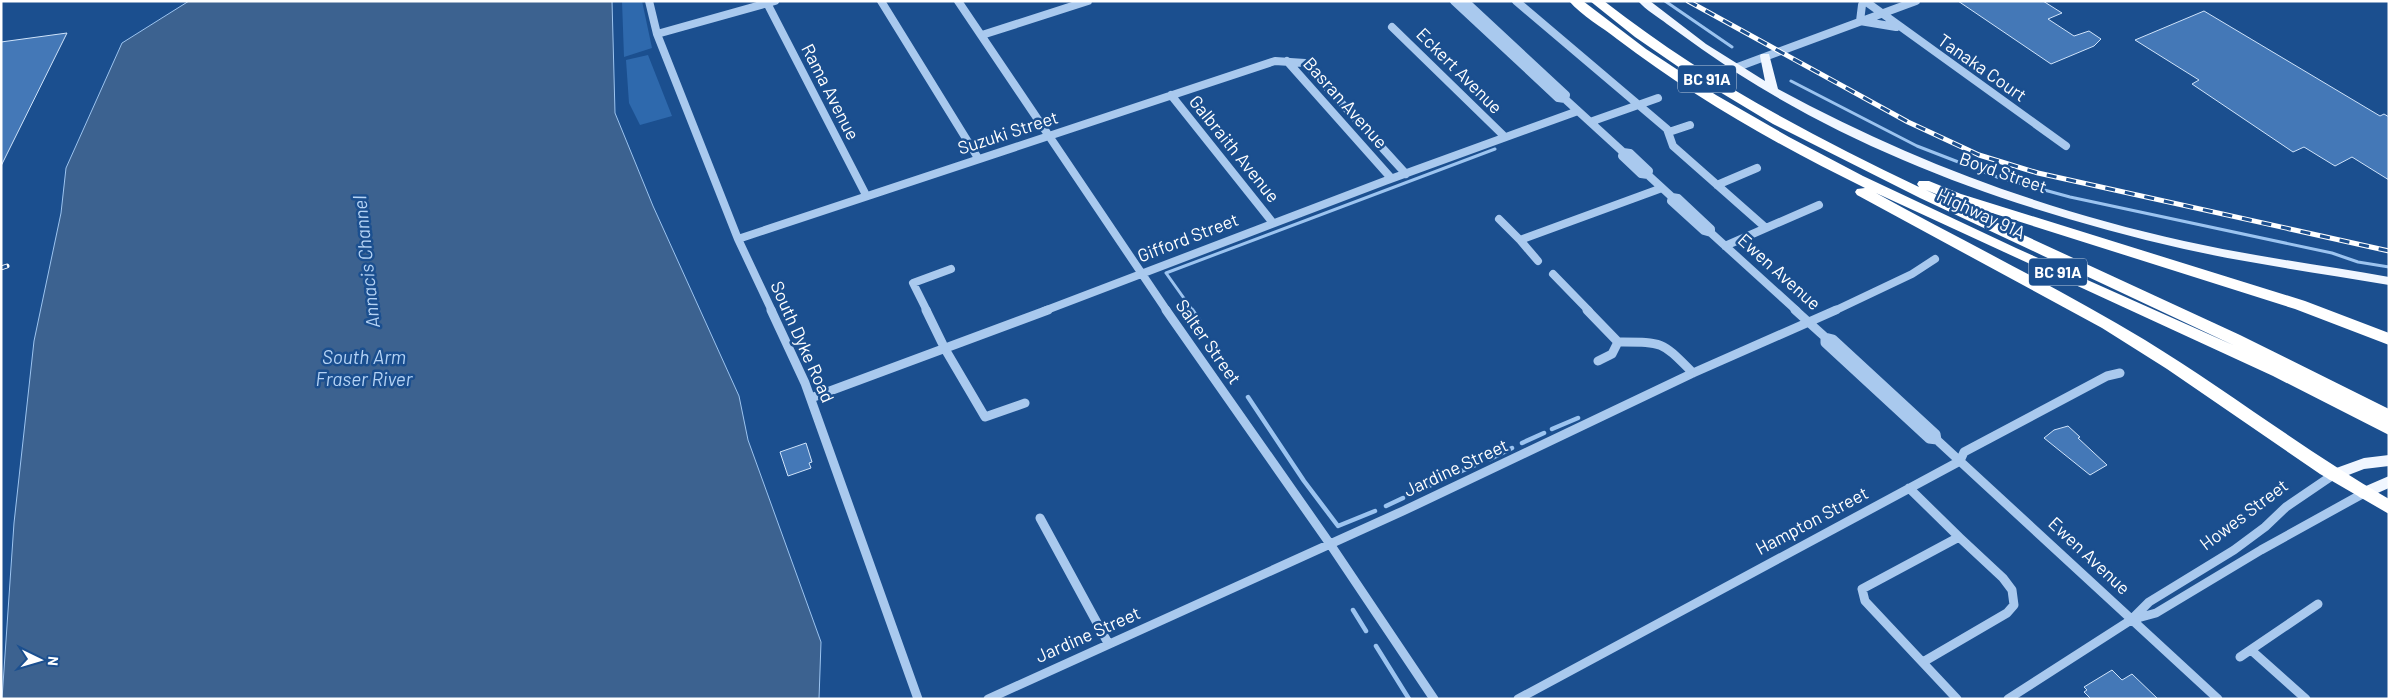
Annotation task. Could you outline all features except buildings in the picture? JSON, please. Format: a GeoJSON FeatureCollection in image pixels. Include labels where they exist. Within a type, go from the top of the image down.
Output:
{"type":"FeatureCollection","features":[{"type":"Feature","properties":{"kind":"highway","name":"Highway 91A"},"geometry":{"type":"LineString","coordinates":[[1575,1],[1659,64],[1749,120],[1852,177],[2224,346],[2389,429]]}},
{"type":"Feature","properties":{"kind":"highway","name":"Highway 91A"},"geometry":{"type":"LineString","coordinates":[[1596,1],[1680,62],[1736,98],[1813,140],[1911,189],[2292,366],[2389,416]]}},
{"type":"Feature","properties":{"kind":"highway"},"geometry":{"type":"LineString","coordinates":[[1749,120],[1800,156],[2140,344],[2212,390],[2333,475],[2389,507]]}},
{"type":"Feature","properties":{"kind":"highway"},"geometry":{"type":"LineString","coordinates":[[1813,140],[1956,197],[2300,305],[2389,338]]}},
{"type":"Feature","properties":{"kind":"main road","name":"Boyd Street"},"geometry":{"type":"LineString","coordinates":[[1643,1],[1735,68],[1773,90],[1890,149],[2024,200],[2184,244],[2389,281]]}},
{"type":"Feature","properties":{"kind":"main road"},"geometry":{"type":"LineString","coordinates":[[1765,56],[1766,67],[1773,90]]}},
{"type":"Feature","properties":{"kind":"main road","name":"Howes Street"},"geometry":{"type":"LineString","coordinates":[[2333,475],[2364,464],[2389,460]]}},
{"type":"Feature","properties":{"kind":"main road","name":"Howes Street"},"geometry":{"type":"LineString","coordinates":[[2364,493],[2389,482]]}},
{"type":"Feature","properties":{"kind":"street","name":"South Dyke Road"},"geometry":{"type":"LineString","coordinates":[[650,1],[657,34],[738,239],[811,398],[918,699]]}},
{"type":"Feature","properties":{"kind":"street"},"geometry":{"type":"LineString","coordinates":[[881,1],[978,158]]}},
{"type":"Feature","properties":{"kind":"street","name":"Salter Street"},"geometry":{"type":"LineString","coordinates":[[958,1],[1141,274],[1330,544],[1434,699]]}},
{"type":"Feature","properties":{"kind":"street"},"geometry":{"type":"LineString","coordinates":[[982,35],[1088,1]]}},
{"type":"Feature","properties":{"kind":"street","name":"Ewen Avenue"},"geometry":{"type":"LineString","coordinates":[[1454,1],[1558,98],[1565,99],[1623,152],[1622,156],[1639,172],[1648,175],[1672,197],[1671,201],[1704,232],[1710,233],[1725,246],[1825,337],[1825,343],[1929,439],[1937,440],[2218,699]]}},
{"type":"Feature","properties":{"kind":"street","name":"Ewen Avenue"},"geometry":{"type":"LineString","coordinates":[[1465,1],[1566,95],[1565,99]]}},
{"type":"Feature","properties":{"kind":"street"},"geometry":{"type":"LineString","coordinates":[[1516,1],[1669,132],[1673,146],[1766,228]]}},
{"type":"Feature","properties":{"kind":"street"},"geometry":{"type":"LineString","coordinates":[[1735,68],[1916,1]]}},
{"type":"Feature","properties":{"kind":"street"},"geometry":{"type":"LineString","coordinates":[[657,34],[771,2]]}},
{"type":"Feature","properties":{"kind":"street","name":"Rama Avenue"},"geometry":{"type":"LineString","coordinates":[[771,2],[866,195]]}},
{"type":"Feature","properties":{"kind":"street"},"geometry":{"type":"LineString","coordinates":[[1860,21],[1861,2],[1880,14]]}},
{"type":"Feature","properties":{"kind":"street","name":"Tanaka Court"},"geometry":{"type":"LineString","coordinates":[[1880,14],[2066,146]]}},
{"type":"Feature","properties":{"kind":"street"},"geometry":{"type":"LineString","coordinates":[[1860,21],[1899,28]]}},
{"type":"Feature","properties":{"kind":"street","name":"Eckert Avenue"},"geometry":{"type":"LineString","coordinates":[[1392,26],[1505,137]]}},
{"type":"Feature","properties":{"kind":"street","name":"Suzuki Street"},"geometry":{"type":"LineString","coordinates":[[738,239],[1275,61],[1288,61]]}},
{"type":"Feature","properties":{"kind":"street","name":"Basran Avenue"},"geometry":{"type":"LineString","coordinates":[[1288,61],[1305,63],[1406,174]]}},
{"type":"Feature","properties":{"kind":"street","name":"Basran Avenue"},"geometry":{"type":"LineString","coordinates":[[1288,61],[1391,178]]}},
{"type":"Feature","properties":{"kind":"street","name":"Galbraith Avenue"},"geometry":{"type":"LineString","coordinates":[[1171,95],[1273,223]]}},
{"type":"Feature","properties":{"kind":"street"},"geometry":{"type":"LineString","coordinates":[[1590,122],[1658,98]]}},
{"type":"Feature","properties":{"kind":"street","name":"Gifford Street"},"geometry":{"type":"LineString","coordinates":[[811,398],[945,349],[1391,178],[1578,111]]}},
{"type":"Feature","properties":{"kind":"street"},"geometry":{"type":"LineString","coordinates":[[1669,132],[1690,125]]}},
{"type":"Feature","properties":{"kind":"street"},"geometry":{"type":"LineString","coordinates":[[1717,185],[1757,168]]}},
{"type":"Feature","properties":{"kind":"street"},"geometry":{"type":"LineString","coordinates":[[1520,240],[1662,188]]}},
{"type":"Feature","properties":{"kind":"street"},"geometry":{"type":"LineString","coordinates":[[1725,246],[1819,205]]}},
{"type":"Feature","properties":{"kind":"street"},"geometry":{"type":"LineString","coordinates":[[1499,219],[1538,261]]}},
{"type":"Feature","properties":{"kind":"street","name":"Jardine Street"},"geometry":{"type":"LineString","coordinates":[[988,699],[1330,544],[1693,373],[1809,323],[1912,274],[1935,259]]}},
{"type":"Feature","properties":{"kind":"street"},"geometry":{"type":"LineString","coordinates":[[951,269],[913,283],[945,349],[984,417],[1025,403]]}},
{"type":"Feature","properties":{"kind":"street"},"geometry":{"type":"LineString","coordinates":[[1553,274],[1618,342],[1653,342],[1666,346],[1693,373]]}},
{"type":"Feature","properties":{"kind":"street"},"geometry":{"type":"LineString","coordinates":[[1598,362],[1612,354],[1618,342]]}},
{"type":"Feature","properties":{"kind":"street","name":"Hampton Street"},"geometry":{"type":"LineString","coordinates":[[1518,699],[1960,461],[1964,452],[2107,376],[2120,373]]}},
{"type":"Feature","properties":{"kind":"street","name":"Howes Street"},"geometry":{"type":"LineString","coordinates":[[2008,699],[2131,620],[2150,602],[2234,550],[2265,528],[2286,507],[2333,475]]}},
{"type":"Feature","properties":{"kind":"street"},"geometry":{"type":"LineString","coordinates":[[1909,488],[2003,578],[2012,590],[2014,605],[2007,613],[1923,662]]}},
{"type":"Feature","properties":{"kind":"street","name":"Howes Street"},"geometry":{"type":"LineString","coordinates":[[2131,620],[2156,613],[2261,550],[2364,493]]}},
{"type":"Feature","properties":{"kind":"street"},"geometry":{"type":"LineString","coordinates":[[1040,518],[1108,643]]}},
{"type":"Feature","properties":{"kind":"street"},"geometry":{"type":"LineString","coordinates":[[1957,699],[1865,601],[1862,589],[1959,537]]}},
{"type":"Feature","properties":{"kind":"street"},"geometry":{"type":"LineString","coordinates":[[2240,657],[2318,604]]}},
{"type":"Feature","properties":{"kind":"street"},"geometry":{"type":"LineString","coordinates":[[2251,650],[2306,699]]}},
{"type":"Feature","properties":{"kind":"shaded area"},"geometry":{"type":"Polygon","coordinates":[[[622,1],[642,1],[652,48],[624,57],[622,1]]]}},
{"type":"Feature","properties":{"kind":"shaded area"},"geometry":{"type":"Polygon","coordinates":[[[648,55],[672,116],[640,125],[629,103],[626,60],[648,55]]]}},
{"type":"Feature","properties":{"kind":"water","name":"South Arm Fraser River"},"geometry":{"type":"Polygon","coordinates":[[[189,1],[612,1],[615,113],[653,206],[739,396],[748,440],[821,642],[819,699],[2,699],[14,523],[34,341],[61,213],[66,168],[122,43],[189,1]]]}},
{"type":"Feature","properties":{"kind":"waterway"},"geometry":{"type":"LineString","coordinates":[[1665,1],[1732,47]]}},
{"type":"Feature","properties":{"kind":"waterway"},"geometry":{"type":"LineString","coordinates":[[1791,81],[1917,146],[1997,177],[2070,197],[2332,253],[2358,262],[2389,267]]}},
{"type":"Feature","properties":{"kind":"waterway"},"geometry":{"type":"LineString","coordinates":[[1193,311],[1166,273],[1495,149]]}},
{"type":"Feature","properties":{"kind":"waterway"},"geometry":{"type":"LineString","coordinates":[[1192,310],[1199,320]]}},
{"type":"Feature","properties":{"kind":"waterway"},"geometry":{"type":"LineString","coordinates":[[1248,397],[1304,481],[1338,526],[1375,511]]}},
{"type":"Feature","properties":{"kind":"waterway"},"geometry":{"type":"LineString","coordinates":[[1552,429],[1578,418]]}},
{"type":"Feature","properties":{"kind":"waterway"},"geometry":{"type":"LineString","coordinates":[[1522,443],[1544,433]]}},
{"type":"Feature","properties":{"kind":"waterway"},"geometry":{"type":"LineString","coordinates":[[1490,459],[1512,448]]}},
{"type":"Feature","properties":{"kind":"waterway"},"geometry":{"type":"LineString","coordinates":[[1450,476],[1480,463]]}},
{"type":"Feature","properties":{"kind":"waterway"},"geometry":{"type":"LineString","coordinates":[[1420,490],[1440,481]]}},
{"type":"Feature","properties":{"kind":"waterway"},"geometry":{"type":"LineString","coordinates":[[1386,506],[1403,498]]}},
{"type":"Feature","properties":{"kind":"waterway"},"geometry":{"type":"LineString","coordinates":[[1353,610],[1366,631]]}},
{"type":"Feature","properties":{"kind":"waterway"},"geometry":{"type":"LineString","coordinates":[[1376,646],[1409,699]]}},
{"type":"Feature","properties":{"kind":"railway"},"geometry":{"type":"LineString","coordinates":[[1688,1],[1908,122],[1979,155],[2038,173],[2389,251]]}},
{"type":"Feature","properties":{"kind":"railway"},"geometry":{"type":"LineString","coordinates":[[1,268],[7,266]]}},
{"type":"Feature","properties":{"kind":"water label","name":"Annacis Channel"},"geometry":{"type":"Point","coordinates":[366,262]}}]}
